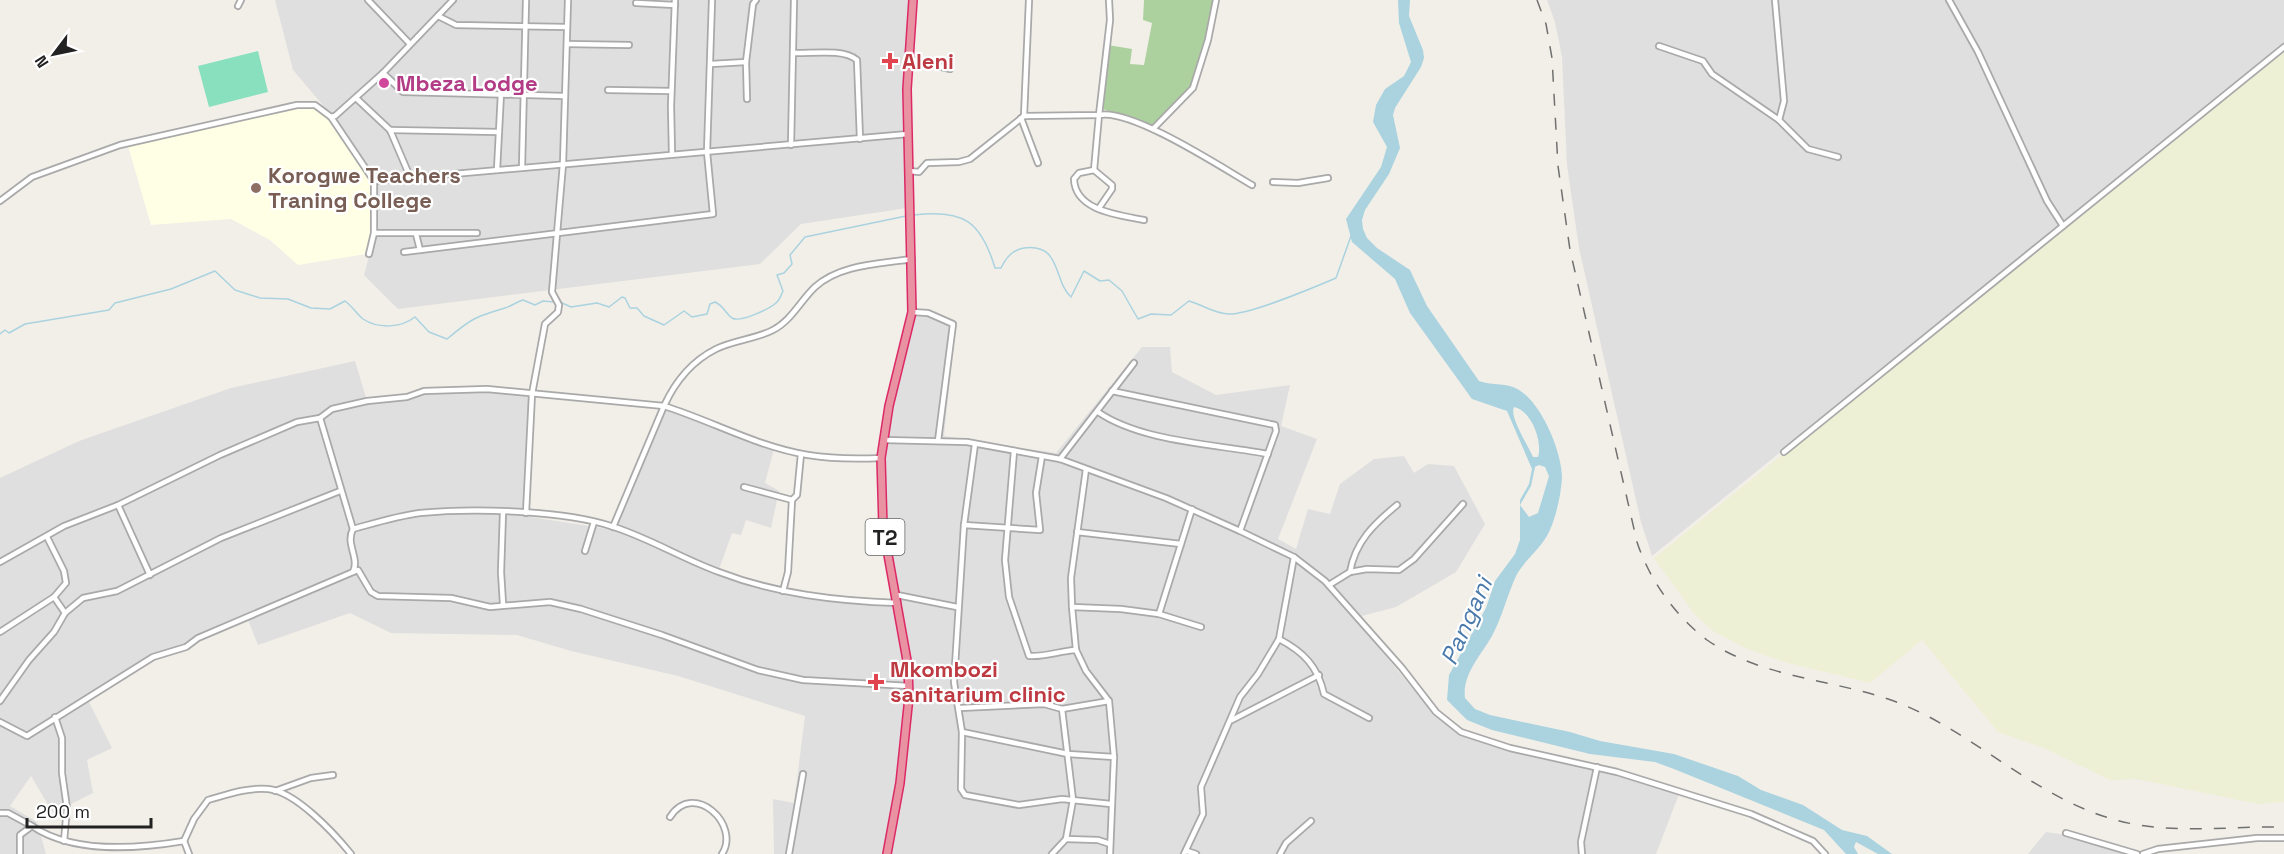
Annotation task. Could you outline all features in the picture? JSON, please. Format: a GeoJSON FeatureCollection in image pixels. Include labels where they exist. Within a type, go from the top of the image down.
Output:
{"type":"FeatureCollection","features":[{"type":"Feature","properties":{"kind":"highway","name":"T2"},"geometry":{"type":"LineString","coordinates":[[886,854],[900,783],[909,686],[884,527],[881,459],[883,440],[912,312],[908,134],[913,0]]}},
{"type":"Feature","properties":{"kind":"street"},"geometry":{"type":"LineString","coordinates":[[238,6],[241,0]]}},
{"type":"Feature","properties":{"kind":"street"},"geometry":{"type":"LineString","coordinates":[[368,0],[410,44]]}},
{"type":"Feature","properties":{"kind":"street"},"geometry":{"type":"LineString","coordinates":[[331,117],[339,114],[356,98],[453,0]]}},
{"type":"Feature","properties":{"kind":"street"},"geometry":{"type":"LineString","coordinates":[[522,168],[526,0]]}},
{"type":"Feature","properties":{"kind":"street"},"geometry":{"type":"LineString","coordinates":[[526,513],[532,394],[545,324],[558,312],[559,305],[552,292],[563,164],[568,0]]}},
{"type":"Feature","properties":{"kind":"street"},"geometry":{"type":"LineString","coordinates":[[404,252],[558,235],[713,214],[707,152],[712,0]]}},
{"type":"Feature","properties":{"kind":"street"},"geometry":{"type":"LineString","coordinates":[[747,99],[746,62],[753,4],[756,0]]}},
{"type":"Feature","properties":{"kind":"street"},"geometry":{"type":"LineString","coordinates":[[790,145],[794,0]]}},
{"type":"Feature","properties":{"kind":"street"},"geometry":{"type":"LineString","coordinates":[[1029,0],[1022,117],[1038,163]]}},
{"type":"Feature","properties":{"kind":"street"},"geometry":{"type":"LineString","coordinates":[[1094,170],[1110,20],[1109,0]]}},
{"type":"Feature","properties":{"kind":"street"},"geometry":{"type":"LineString","coordinates":[[1153,129],[1192,88],[1208,40],[1216,0]]}},
{"type":"Feature","properties":{"kind":"street"},"geometry":{"type":"LineString","coordinates":[[1776,0],[1784,101],[1779,120]]}},
{"type":"Feature","properties":{"kind":"street"},"geometry":{"type":"LineString","coordinates":[[1949,0],[1978,52],[2034,174],[2063,226]]}},
{"type":"Feature","properties":{"kind":"street"},"geometry":{"type":"LineString","coordinates":[[636,3],[675,3],[672,154]]}},
{"type":"Feature","properties":{"kind":"street"},"geometry":{"type":"LineString","coordinates":[[438,16],[456,25],[567,27]]}},
{"type":"Feature","properties":{"kind":"street"},"geometry":{"type":"LineString","coordinates":[[567,44],[629,45]]}},
{"type":"Feature","properties":{"kind":"street"},"geometry":{"type":"LineString","coordinates":[[1659,46],[1672,48],[1703,61],[1712,74],[1779,120],[1808,149],[1838,157]]}},
{"type":"Feature","properties":{"kind":"street"},"geometry":{"type":"LineString","coordinates":[[1784,452],[1937,326],[2032,254],[2063,226],[2284,47]]}},
{"type":"Feature","properties":{"kind":"street"},"geometry":{"type":"LineString","coordinates":[[793,53],[836,54],[857,60],[860,139]]}},
{"type":"Feature","properties":{"kind":"street"},"geometry":{"type":"LineString","coordinates":[[909,59],[950,69]]}},
{"type":"Feature","properties":{"kind":"street"},"geometry":{"type":"LineString","coordinates":[[711,64],[746,62]]}},
{"type":"Feature","properties":{"kind":"street"},"geometry":{"type":"LineString","coordinates":[[382,73],[403,92],[565,96]]}},
{"type":"Feature","properties":{"kind":"street"},"geometry":{"type":"LineString","coordinates":[[608,90],[672,91]]}},
{"type":"Feature","properties":{"kind":"street"},"geometry":{"type":"LineString","coordinates":[[497,170],[501,93]]}},
{"type":"Feature","properties":{"kind":"street"},"geometry":{"type":"LineString","coordinates":[[356,98],[390,130],[411,179]]}},
{"type":"Feature","properties":{"kind":"street"},"geometry":{"type":"LineString","coordinates":[[0,201],[32,177],[120,145],[297,105],[315,105],[331,117],[374,181],[374,233],[369,254]]}},
{"type":"Feature","properties":{"kind":"street"},"geometry":{"type":"LineString","coordinates":[[909,171],[919,172],[927,163],[959,162],[970,159],[1022,117],[1108,113],[1153,129],[1252,185]]}},
{"type":"Feature","properties":{"kind":"street"},"geometry":{"type":"LineString","coordinates":[[390,130],[498,132]]}},
{"type":"Feature","properties":{"kind":"street"},"geometry":{"type":"LineString","coordinates":[[374,181],[908,134]]}},
{"type":"Feature","properties":{"kind":"street"},"geometry":{"type":"LineString","coordinates":[[1099,208],[1112,189],[1108,180],[1094,170],[1079,173],[1074,178],[1074,187],[1083,202],[1112,213],[1144,219]]}},
{"type":"Feature","properties":{"kind":"street"},"geometry":{"type":"LineString","coordinates":[[1273,182],[1298,183],[1328,178]]}},
{"type":"Feature","properties":{"kind":"street"},"geometry":{"type":"LineString","coordinates":[[374,233],[477,233]]}},
{"type":"Feature","properties":{"kind":"street"},"geometry":{"type":"LineString","coordinates":[[416,234],[420,250]]}},
{"type":"Feature","properties":{"kind":"street"},"geometry":{"type":"LineString","coordinates":[[613,526],[664,406],[676,384],[687,371],[716,349],[774,330],[818,285],[836,273],[912,259]]}},
{"type":"Feature","properties":{"kind":"street"},"geometry":{"type":"LineString","coordinates":[[912,312],[928,313],[953,324],[938,441]]}},
{"type":"Feature","properties":{"kind":"street"},"geometry":{"type":"LineString","coordinates":[[1060,459],[1134,363]]}},
{"type":"Feature","properties":{"kind":"street"},"geometry":{"type":"LineString","coordinates":[[0,562],[64,526],[118,505],[297,422],[320,418],[332,410],[367,401],[407,397],[424,391],[487,389],[664,406],[763,443],[801,454],[849,459],[881,459]]}},
{"type":"Feature","properties":{"kind":"street"},"geometry":{"type":"LineString","coordinates":[[1112,391],[1271,424],[1276,431],[1240,531]]}},
{"type":"Feature","properties":{"kind":"street"},"geometry":{"type":"LineString","coordinates":[[1098,412],[1115,424],[1166,438],[1268,454]]}},
{"type":"Feature","properties":{"kind":"street"},"geometry":{"type":"LineString","coordinates":[[320,418],[339,491],[353,529],[350,541],[356,563],[353,572]]}},
{"type":"Feature","properties":{"kind":"street"},"geometry":{"type":"LineString","coordinates":[[883,440],[975,444],[1060,459],[1192,509],[1294,557],[1329,585],[1402,668],[1436,712],[1461,732],[1510,748],[1597,767],[1751,814],[1814,841],[1825,854]]}},
{"type":"Feature","properties":{"kind":"street"},"geometry":{"type":"LineString","coordinates":[[975,444],[964,525],[957,607],[954,682],[960,708],[962,732],[961,789],[965,795],[1019,805],[1073,800],[1111,804]]}},
{"type":"Feature","properties":{"kind":"street"},"geometry":{"type":"LineString","coordinates":[[1014,451],[1005,560],[1010,597],[1029,656],[1048,657],[1062,651],[1076,650]]}},
{"type":"Feature","properties":{"kind":"street"},"geometry":{"type":"LineString","coordinates":[[783,591],[788,572],[792,500],[797,495],[801,454]]}},
{"type":"Feature","properties":{"kind":"street"},"geometry":{"type":"LineString","coordinates":[[964,525],[1009,530],[1041,530],[1036,493],[1042,456]]}},
{"type":"Feature","properties":{"kind":"street"},"geometry":{"type":"LineString","coordinates":[[1086,469],[1071,578],[1072,607],[1076,650],[1086,671],[1109,701],[1114,757],[1110,854]]}},
{"type":"Feature","properties":{"kind":"street"},"geometry":{"type":"LineString","coordinates":[[744,487],[792,500]]}},
{"type":"Feature","properties":{"kind":"street"},"geometry":{"type":"LineString","coordinates":[[0,701],[29,660],[54,632],[65,613],[83,598],[117,591],[221,538],[339,491]]}},
{"type":"Feature","properties":{"kind":"street"},"geometry":{"type":"LineString","coordinates":[[1329,585],[1350,572],[1367,569],[1399,570],[1414,559],[1463,504]]}},
{"type":"Feature","properties":{"kind":"street"},"geometry":{"type":"LineString","coordinates":[[118,505],[150,575]]}},
{"type":"Feature","properties":{"kind":"street"},"geometry":{"type":"LineString","coordinates":[[1350,572],[1353,556],[1362,540],[1378,520],[1397,506]]}},
{"type":"Feature","properties":{"kind":"street"},"geometry":{"type":"LineString","coordinates":[[1159,614],[1192,509]]}},
{"type":"Feature","properties":{"kind":"street"},"geometry":{"type":"LineString","coordinates":[[503,512],[501,572],[503,604]]}},
{"type":"Feature","properties":{"kind":"street"},"geometry":{"type":"LineString","coordinates":[[353,529],[420,513],[526,513],[613,526],[718,572],[783,591],[897,599],[957,607]]}},
{"type":"Feature","properties":{"kind":"street"},"geometry":{"type":"LineString","coordinates":[[585,551],[594,522]]}},
{"type":"Feature","properties":{"kind":"street"},"geometry":{"type":"LineString","coordinates":[[1077,532],[1181,544]]}},
{"type":"Feature","properties":{"kind":"street"},"geometry":{"type":"LineString","coordinates":[[0,632],[54,597],[66,583],[64,571],[47,537]]}},
{"type":"Feature","properties":{"kind":"street"},"geometry":{"type":"LineString","coordinates":[[1196,854],[1186,852],[1203,814],[1202,787],[1240,697],[1258,674],[1279,639],[1294,557]]}},
{"type":"Feature","properties":{"kind":"street"},"geometry":{"type":"LineString","coordinates":[[0,722],[27,736],[153,657],[186,647],[198,638],[358,570],[371,592],[378,596],[452,598],[490,607],[503,604],[550,602],[581,609],[758,670],[803,680],[909,686]]}},
{"type":"Feature","properties":{"kind":"street"},"geometry":{"type":"LineString","coordinates":[[54,597],[65,613]]}},
{"type":"Feature","properties":{"kind":"street"},"geometry":{"type":"LineString","coordinates":[[1072,607],[1121,609],[1159,614],[1201,627]]}},
{"type":"Feature","properties":{"kind":"street"},"geometry":{"type":"LineString","coordinates":[[1279,639],[1294,647],[1320,675],[1324,694],[1369,718]]}},
{"type":"Feature","properties":{"kind":"street"},"geometry":{"type":"LineString","coordinates":[[1232,720],[1320,675]]}},
{"type":"Feature","properties":{"kind":"street"},"geometry":{"type":"LineString","coordinates":[[960,708],[1044,704],[1062,709],[1109,701]]}},
{"type":"Feature","properties":{"kind":"street"},"geometry":{"type":"LineString","coordinates":[[1052,854],[1066,839],[1073,800],[1062,709]]}},
{"type":"Feature","properties":{"kind":"street"},"geometry":{"type":"LineString","coordinates":[[55,717],[62,738],[62,773],[67,808],[64,842]]}},
{"type":"Feature","properties":{"kind":"street"},"geometry":{"type":"LineString","coordinates":[[962,732],[1068,754],[1114,757]]}},
{"type":"Feature","properties":{"kind":"street"},"geometry":{"type":"LineString","coordinates":[[1582,854],[1581,842],[1597,767]]}},
{"type":"Feature","properties":{"kind":"street"},"geometry":{"type":"LineString","coordinates":[[789,854],[803,774]]}},
{"type":"Feature","properties":{"kind":"street"},"geometry":{"type":"LineString","coordinates":[[275,791],[311,778],[333,775]]}},
{"type":"Feature","properties":{"kind":"street"},"geometry":{"type":"LineString","coordinates":[[189,854],[184,841],[194,819],[208,800],[236,793],[268,789],[284,793],[315,814],[351,854]]}},
{"type":"Feature","properties":{"kind":"street"},"geometry":{"type":"LineString","coordinates":[[670,817],[676,807],[692,802],[706,806],[724,826],[727,837],[722,854]]}},
{"type":"Feature","properties":{"kind":"street"},"geometry":{"type":"LineString","coordinates":[[0,813],[8,813],[64,842],[88,849],[115,850],[184,841]]}},
{"type":"Feature","properties":{"kind":"street"},"geometry":{"type":"LineString","coordinates":[[1280,854],[1286,843],[1311,821]]}},
{"type":"Feature","properties":{"kind":"street"},"geometry":{"type":"LineString","coordinates":[[20,854],[20,835],[32,826]]}},
{"type":"Feature","properties":{"kind":"street"},"geometry":{"type":"LineString","coordinates":[[2066,833],[2138,854]]}},
{"type":"Feature","properties":{"kind":"street"},"geometry":{"type":"LineString","coordinates":[[2143,854],[2158,849],[2235,840],[2284,838]]}},
{"type":"Feature","properties":{"kind":"street"},"geometry":{"type":"LineString","coordinates":[[1066,839],[1098,840],[1110,844]]}},
{"type":"Feature","properties":{"kind":"shaded area"},"geometry":{"type":"Polygon","coordinates":[[[275,0],[911,0],[907,208],[801,224],[760,264],[398,309],[364,275],[375,233],[375,180],[332,116],[293,70],[275,0]]]}},
{"type":"Feature","properties":{"kind":"shaded area"},"geometry":{"type":"Polygon","coordinates":[[[1547,0],[2284,0],[2284,45],[1652,556],[1641,522],[1579,248],[1567,165],[1562,57],[1555,22],[1547,0]]]}},
{"type":"Feature","properties":{"kind":"shaded area"},"geometry":{"type":"Polygon","coordinates":[[[2284,50],[2284,802],[2258,804],[2137,779],[2110,780],[2046,749],[1998,732],[1922,640],[1870,683],[1784,662],[1745,648],[1713,631],[1695,615],[1654,558],[2033,255],[2055,234],[2135,173],[2284,50]]]}},
{"type":"Feature","properties":{"kind":"shaded area","name":"Korogwe Teachers Traning College"},"geometry":{"type":"Polygon","coordinates":[[[298,108],[314,108],[330,120],[371,182],[371,233],[366,254],[298,265],[270,240],[231,219],[151,225],[128,146],[298,108]]]}},
{"type":"Feature","properties":{"kind":"shaded area"},"geometry":{"type":"Polygon","coordinates":[[[915,309],[928,310],[956,322],[944,436],[1056,453],[1142,347],[1170,347],[1172,372],[1216,395],[1290,385],[1281,426],[1317,439],[1278,539],[1296,549],[1308,509],[1330,514],[1340,484],[1374,459],[1404,456],[1414,473],[1428,464],[1454,466],[1485,524],[1456,572],[1396,607],[1354,618],[1434,714],[1459,735],[1509,751],[1616,775],[1679,794],[1656,854],[889,854],[912,697],[886,527],[883,459],[891,406],[915,309]]]}},
{"type":"Feature","properties":{"kind":"shaded area"},"geometry":{"type":"Polygon","coordinates":[[[355,361],[368,404],[408,400],[424,394],[487,391],[529,397],[523,515],[525,516],[614,530],[665,410],[774,449],[765,483],[779,491],[771,528],[746,520],[741,535],[732,533],[717,575],[791,596],[896,606],[906,666],[907,697],[897,783],[884,854],[774,854],[773,799],[794,803],[805,716],[678,676],[571,651],[517,635],[391,633],[350,613],[258,645],[247,617],[185,645],[152,655],[86,696],[112,748],[87,760],[93,793],[53,813],[31,776],[10,806],[37,822],[46,854],[0,854],[0,478],[79,441],[231,388],[355,361]]]}},
{"type":"Feature","properties":{"kind":"shaded area"},"geometry":{"type":"Polygon","coordinates":[[[2046,832],[2066,835],[2132,854],[2028,854],[2046,832]]]}},
{"type":"Feature","properties":{"kind":"green space"},"geometry":{"type":"Polygon","coordinates":[[[1144,0],[1214,0],[1207,40],[1191,87],[1151,127],[1100,108],[1108,45],[1132,49],[1130,64],[1144,65],[1152,23],[1143,20],[1144,0]]]}},
{"type":"Feature","properties":{"kind":"green space"},"geometry":{"type":"Polygon","coordinates":[[[258,51],[268,92],[209,107],[198,66],[258,51]]]}},
{"type":"Feature","properties":{"kind":"water"},"geometry":{"type":"Polygon","coordinates":[[[1398,0],[1410,0],[1409,16],[1424,58],[1421,67],[1395,108],[1393,115],[1400,148],[1389,174],[1365,210],[1362,220],[1363,229],[1367,238],[1377,248],[1410,270],[1427,306],[1479,381],[1505,385],[1519,390],[1535,406],[1549,430],[1561,467],[1561,492],[1552,526],[1542,544],[1516,576],[1496,629],[1469,673],[1465,698],[1475,709],[1490,715],[1570,732],[1600,741],[1674,754],[1738,776],[1761,790],[1803,805],[1842,830],[1867,836],[1892,854],[1878,854],[1856,842],[1854,847],[1858,854],[1846,854],[1824,830],[1674,769],[1655,762],[1590,754],[1492,730],[1467,720],[1447,700],[1449,675],[1486,608],[1495,581],[1515,554],[1520,540],[1520,505],[1520,500],[1529,484],[1532,469],[1507,411],[1472,399],[1410,313],[1395,279],[1352,242],[1346,219],[1381,167],[1387,147],[1373,122],[1376,105],[1385,89],[1404,76],[1411,62],[1399,23],[1398,0]],[[1514,407],[1514,417],[1520,431],[1533,457],[1538,457],[1539,443],[1534,428],[1526,414],[1514,407]],[[1539,465],[1535,467],[1531,486],[1520,505],[1529,517],[1538,513],[1549,476],[1545,467],[1539,465]]]}},
{"type":"Feature","properties":{"kind":"waterway"},"geometry":{"type":"LineString","coordinates":[[914,215],[945,214],[968,222],[983,239],[995,268],[1001,268],[1010,255],[1020,249],[1036,248],[1045,251],[1051,257],[1061,282],[1071,297],[1084,271],[1100,281],[1109,280],[1122,291],[1138,319],[1151,314],[1171,315],[1189,301],[1228,314],[1250,310],[1298,294],[1336,278],[1351,236]]}},
{"type":"Feature","properties":{"kind":"waterway"},"geometry":{"type":"LineString","coordinates":[[560,302],[571,307],[597,303],[609,307],[622,297],[625,298],[630,308],[637,308],[644,316],[664,325],[684,311],[692,317],[707,314],[710,304],[715,302],[732,318],[741,319],[761,312],[778,300],[783,291],[777,275],[784,273],[792,264],[790,255],[805,237],[906,216]]}},
{"type":"Feature","properties":{"kind":"waterway"},"geometry":{"type":"LineString","coordinates":[[0,334],[5,330],[9,333],[25,324],[109,310],[115,303],[171,289],[215,271],[235,290],[260,298],[288,299],[311,308],[330,309],[345,301],[369,322],[389,326],[409,321],[415,317],[429,332],[447,339],[474,319],[523,300],[535,305],[543,301],[555,302]]}},
{"type":"Feature","properties":{"kind":"railway"},"geometry":{"type":"LineString","coordinates":[[1537,0],[1546,24],[1552,58],[1558,166],[1570,250],[1637,542],[1648,570],[1664,596],[1684,620],[1707,640],[1749,662],[1795,676],[1865,692],[1918,711],[2056,795],[2116,820],[2136,825],[2178,829],[2284,827]]}},
{"type":"Feature","properties":{"kind":"place","name":"Aleni"},"geometry":{"type":"Point","coordinates":[890,61]}},
{"type":"Feature","properties":{"kind":"place","name":"Mbeza Lodge"},"geometry":{"type":"Point","coordinates":[384,83]}},
{"type":"Feature","properties":{"kind":"place","name":"Korogwe Teachers Traning College"},"geometry":{"type":"Point","coordinates":[256,188]}},
{"type":"Feature","properties":{"kind":"place","name":"Mkombozi sanitarium clinic"},"geometry":{"type":"Point","coordinates":[876,682]}},
{"type":"Feature","properties":{"kind":"water label","name":"Pangani"},"geometry":{"type":"Point","coordinates":[1466,621]}}]}
